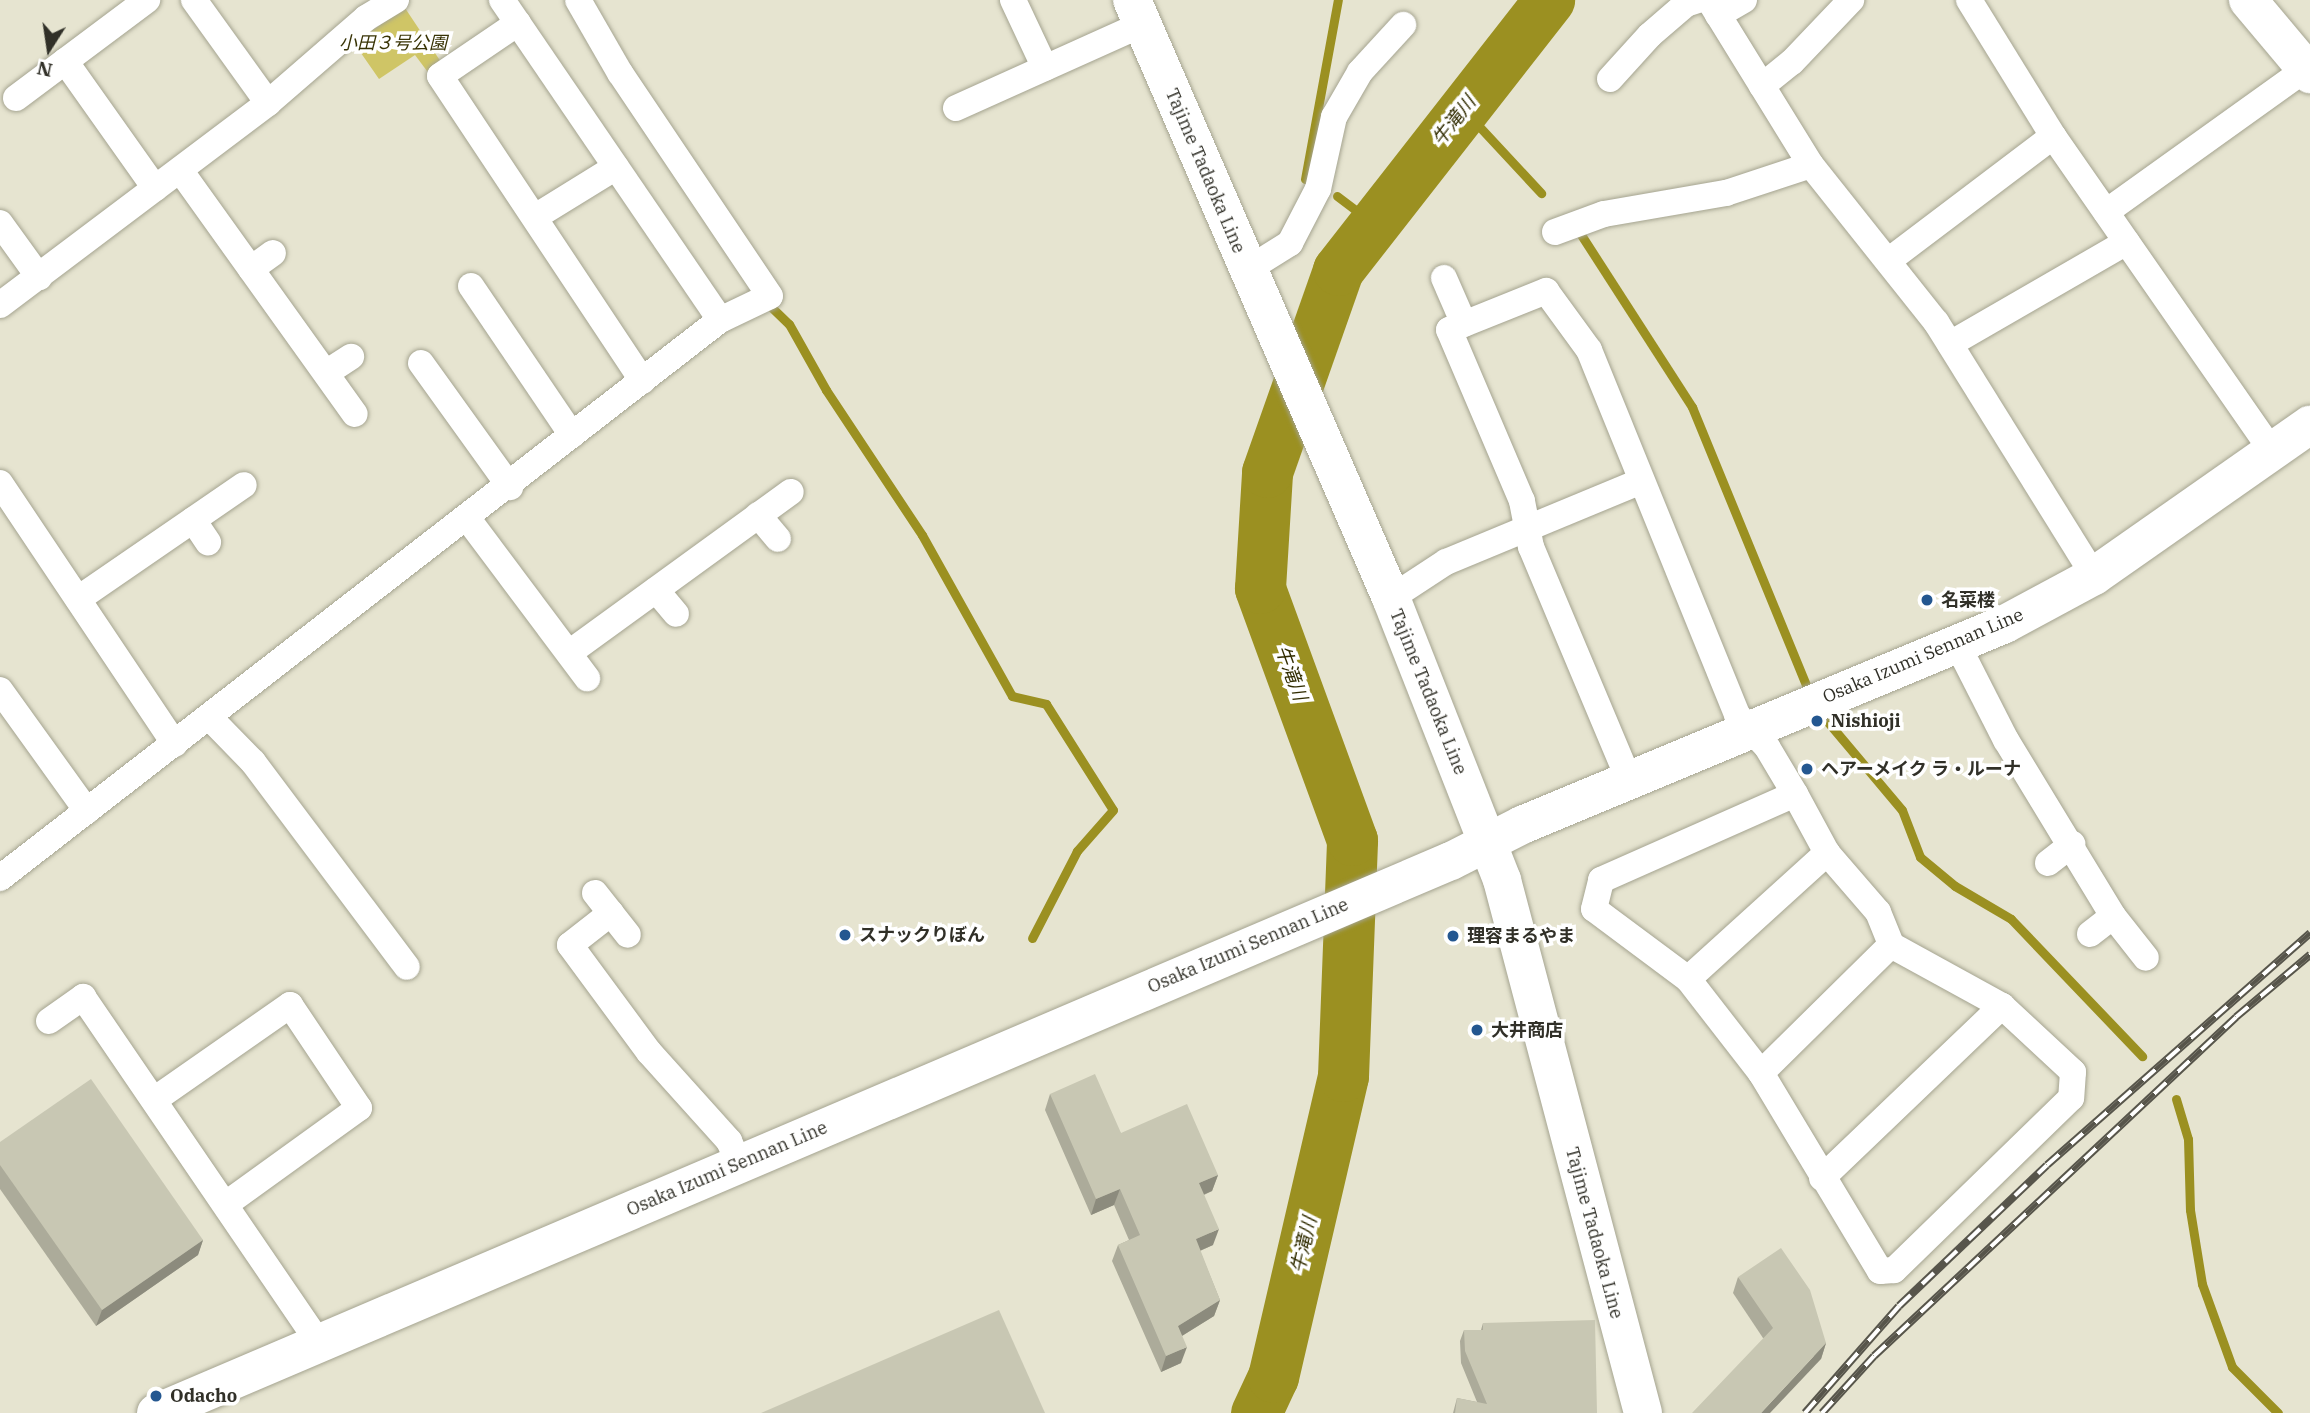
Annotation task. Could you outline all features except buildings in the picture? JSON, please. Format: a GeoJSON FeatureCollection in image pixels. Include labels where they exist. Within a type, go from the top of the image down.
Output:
{"type":"FeatureCollection","features":[{"type":"Feature","properties":{"kind":"main road"},"geometry":{"type":"LineString","coordinates":[[2248,0],[2309,60]]}},
{"type":"Feature","properties":{"kind":"main road"},"geometry":{"type":"LineString","coordinates":[[2282,0],[2309,60]]}},
{"type":"Feature","properties":{"kind":"main road","name":"Tajime Tadaoka Line"},"geometry":{"type":"LineString","coordinates":[[1138,12],[1265,314],[1391,598],[1502,880],[1643,1413]]}},
{"type":"Feature","properties":{"kind":"main road","name":"Osaka Izumi Sennan Line"},"geometry":{"type":"LineString","coordinates":[[156,1413],[1399,883],[1629,780],[1957,644],[2094,576],[2310,425]]}},
{"type":"Feature","properties":{"kind":"street"},"geometry":{"type":"LineString","coordinates":[[16,98],[146,0]]}},
{"type":"Feature","properties":{"kind":"street"},"geometry":{"type":"LineString","coordinates":[[194,0],[268,103]]}},
{"type":"Feature","properties":{"kind":"street"},"geometry":{"type":"LineString","coordinates":[[0,305],[268,103],[366,18],[396,0]]}},
{"type":"Feature","properties":{"kind":"street"},"geometry":{"type":"LineString","coordinates":[[502,0],[720,320]]}},
{"type":"Feature","properties":{"kind":"street"},"geometry":{"type":"LineString","coordinates":[[0,878],[510,487],[572,435],[720,320],[770,296],[642,87],[578,0]]}},
{"type":"Feature","properties":{"kind":"street"},"geometry":{"type":"LineString","coordinates":[[1013,0],[1045,68]]}},
{"type":"Feature","properties":{"kind":"street"},"geometry":{"type":"LineString","coordinates":[[1610,79],[1650,35],[1686,4],[1708,5],[1744,0]]}},
{"type":"Feature","properties":{"kind":"street"},"geometry":{"type":"LineString","coordinates":[[1762,86],[1792,62],[1851,0]]}},
{"type":"Feature","properties":{"kind":"street"},"geometry":{"type":"LineString","coordinates":[[1969,0],[2053,136],[2273,452]]}},
{"type":"Feature","properties":{"kind":"street"},"geometry":{"type":"LineString","coordinates":[[1708,5],[1811,166],[1888,261],[1950,344],[2094,576]]}},
{"type":"Feature","properties":{"kind":"street"},"geometry":{"type":"LineString","coordinates":[[956,108],[1045,68],[1138,12]]}},
{"type":"Feature","properties":{"kind":"street"},"geometry":{"type":"LineString","coordinates":[[518,23],[440,76],[643,381]]}},
{"type":"Feature","properties":{"kind":"street"},"geometry":{"type":"LineString","coordinates":[[1247,270],[1290,243],[1318,189],[1334,117],[1360,72],[1403,25]]}},
{"type":"Feature","properties":{"kind":"street"},"geometry":{"type":"LineString","coordinates":[[2106,212],[2309,60]]}},
{"type":"Feature","properties":{"kind":"street"},"geometry":{"type":"LineString","coordinates":[[65,61],[155,188]]}},
{"type":"Feature","properties":{"kind":"street"},"geometry":{"type":"LineString","coordinates":[[1888,261],[2053,136]]}},
{"type":"Feature","properties":{"kind":"street"},"geometry":{"type":"LineString","coordinates":[[1555,232],[1604,214],[1726,193],[1811,166]]}},
{"type":"Feature","properties":{"kind":"street"},"geometry":{"type":"LineString","coordinates":[[535,217],[616,167]]}},
{"type":"Feature","properties":{"kind":"street"},"geometry":{"type":"LineString","coordinates":[[180,170],[355,414]]}},
{"type":"Feature","properties":{"kind":"street"},"geometry":{"type":"LineString","coordinates":[[0,223],[39,277]]}},
{"type":"Feature","properties":{"kind":"street"},"geometry":{"type":"LineString","coordinates":[[1950,344],[2127,242]]}},
{"type":"Feature","properties":{"kind":"street"},"geometry":{"type":"LineString","coordinates":[[251,269],[273,253]]}},
{"type":"Feature","properties":{"kind":"street"},"geometry":{"type":"LineString","coordinates":[[1444,278],[1464,324]]}},
{"type":"Feature","properties":{"kind":"street"},"geometry":{"type":"LineString","coordinates":[[471,286],[572,435]]}},
{"type":"Feature","properties":{"kind":"street"},"geometry":{"type":"LineString","coordinates":[[1629,780],[1526,526],[1522,501],[1449,330],[1546,291],[1589,350],[1639,482],[1737,715],[1767,747],[1795,794],[1827,853],[1878,912],[1891,945],[2002,1006],[2073,1072],[2071,1098],[1894,1270],[1880,1271],[1761,1073],[1688,979],[1594,909],[1601,880],[1795,794]]}},
{"type":"Feature","properties":{"kind":"street"},"geometry":{"type":"LineString","coordinates":[[326,373],[351,357]]}},
{"type":"Feature","properties":{"kind":"street"},"geometry":{"type":"LineString","coordinates":[[421,363],[510,487]]}},
{"type":"Feature","properties":{"kind":"street"},"geometry":{"type":"LineString","coordinates":[[1391,598],[1446,562],[1526,526],[1639,482]]}},
{"type":"Feature","properties":{"kind":"street"},"geometry":{"type":"LineString","coordinates":[[0,483],[176,744]]}},
{"type":"Feature","properties":{"kind":"street"},"geometry":{"type":"LineString","coordinates":[[78,599],[244,485]]}},
{"type":"Feature","properties":{"kind":"street"},"geometry":{"type":"LineString","coordinates":[[569,653],[790,492]]}},
{"type":"Feature","properties":{"kind":"street"},"geometry":{"type":"LineString","coordinates":[[758,515],[778,539]]}},
{"type":"Feature","properties":{"kind":"street"},"geometry":{"type":"LineString","coordinates":[[468,519],[587,678]]}},
{"type":"Feature","properties":{"kind":"street"},"geometry":{"type":"LineString","coordinates":[[192,520],[208,542]]}},
{"type":"Feature","properties":{"kind":"street"},"geometry":{"type":"LineString","coordinates":[[656,590],[676,614]]}},
{"type":"Feature","properties":{"kind":"street"},"geometry":{"type":"LineString","coordinates":[[1957,644],[2006,740],[2113,916],[2146,958]]}},
{"type":"Feature","properties":{"kind":"street"},"geometry":{"type":"LineString","coordinates":[[0,690],[87,811]]}},
{"type":"Feature","properties":{"kind":"street"},"geometry":{"type":"LineString","coordinates":[[210,718],[253,762],[407,967]]}},
{"type":"Feature","properties":{"kind":"street"},"geometry":{"type":"LineString","coordinates":[[2048,863],[2072,845]]}},
{"type":"Feature","properties":{"kind":"street"},"geometry":{"type":"LineString","coordinates":[[1688,979],[1827,853]]}},
{"type":"Feature","properties":{"kind":"street"},"geometry":{"type":"LineString","coordinates":[[595,892],[628,935]]}},
{"type":"Feature","properties":{"kind":"street"},"geometry":{"type":"LineString","coordinates":[[611,913],[570,945],[640,1060],[729,1141],[739,1163]]}},
{"type":"Feature","properties":{"kind":"street"},"geometry":{"type":"LineString","coordinates":[[2090,934],[2113,916]]}},
{"type":"Feature","properties":{"kind":"street"},"geometry":{"type":"LineString","coordinates":[[1761,1073],[1891,945]]}},
{"type":"Feature","properties":{"kind":"street"},"geometry":{"type":"LineString","coordinates":[[48,1021],[83,997],[319,1343]]}},
{"type":"Feature","properties":{"kind":"street"},"geometry":{"type":"LineString","coordinates":[[154,1100],[290,1005],[359,1108],[226,1204]]}},
{"type":"Feature","properties":{"kind":"street"},"geometry":{"type":"LineString","coordinates":[[1822,1178],[2002,1006]]}},
{"type":"Feature","properties":{"kind":"green space","name":"小田３号公園"},"geometry":{"type":"Polygon","coordinates":[[[405,8],[441,62],[427,71],[415,55],[379,79],[354,43],[405,8]]]}},
{"type":"Feature","properties":{"kind":"waterway"},"geometry":{"type":"LineString","coordinates":[[1305,179],[1338,0]]}},
{"type":"Feature","properties":{"kind":"waterway","name":"牛滝川"},"geometry":{"type":"LineString","coordinates":[[1256,1413],[1273,1377],[1343,1076],[1352,840],[1260,588],[1267,472],[1338,270],[1549,0]]}},
{"type":"Feature","properties":{"kind":"waterway"},"geometry":{"type":"LineString","coordinates":[[1463,109],[1541,193]]}},
{"type":"Feature","properties":{"kind":"waterway"},"geometry":{"type":"LineString","coordinates":[[1337,196],[1374,224]]}},
{"type":"Feature","properties":{"kind":"waterway"},"geometry":{"type":"LineString","coordinates":[[1578,230],[1692,407],[1807,688]]}},
{"type":"Feature","properties":{"kind":"waterway"},"geometry":{"type":"LineString","coordinates":[[765,301],[789,324],[826,390],[922,535],[1012,696],[1046,704],[1113,810],[1077,851],[1032,938]]}},
{"type":"Feature","properties":{"kind":"waterway"},"geometry":{"type":"LineString","coordinates":[[1827,721],[1902,810],[1920,857],[1955,886],[2011,919],[2142,1056]]}},
{"type":"Feature","properties":{"kind":"waterway"},"geometry":{"type":"LineString","coordinates":[[2176,1099],[2188,1139],[2190,1210],[2202,1284],[2232,1367],[2278,1413]]}},
{"type":"Feature","properties":{"kind":"railway"},"geometry":{"type":"LineString","coordinates":[[1805,1413],[1899,1306],[2047,1165],[2310,933]]}},
{"type":"Feature","properties":{"kind":"railway"},"geometry":{"type":"LineString","coordinates":[[1822,1413],[1874,1356],[2236,1017],[2310,955]]}},
{"type":"Feature","properties":{"kind":"place","name":"名菜楼"},"geometry":{"type":"Point","coordinates":[1927,600]}},
{"type":"Feature","properties":{"kind":"place","name":"Nishioji"},"geometry":{"type":"Point","coordinates":[1817,721]}},
{"type":"Feature","properties":{"kind":"place","name":"ヘアーメイク ラ・ルーナ"},"geometry":{"type":"Point","coordinates":[1807,769]}},
{"type":"Feature","properties":{"kind":"place","name":"スナックりぼん"},"geometry":{"type":"Point","coordinates":[845,935]}},
{"type":"Feature","properties":{"kind":"place","name":"理容まるやま"},"geometry":{"type":"Point","coordinates":[1453,936]}},
{"type":"Feature","properties":{"kind":"place","name":"大井商店"},"geometry":{"type":"Point","coordinates":[1477,1030]}},
{"type":"Feature","properties":{"kind":"place","name":"Odacho"},"geometry":{"type":"Point","coordinates":[156,1396]}}]}
